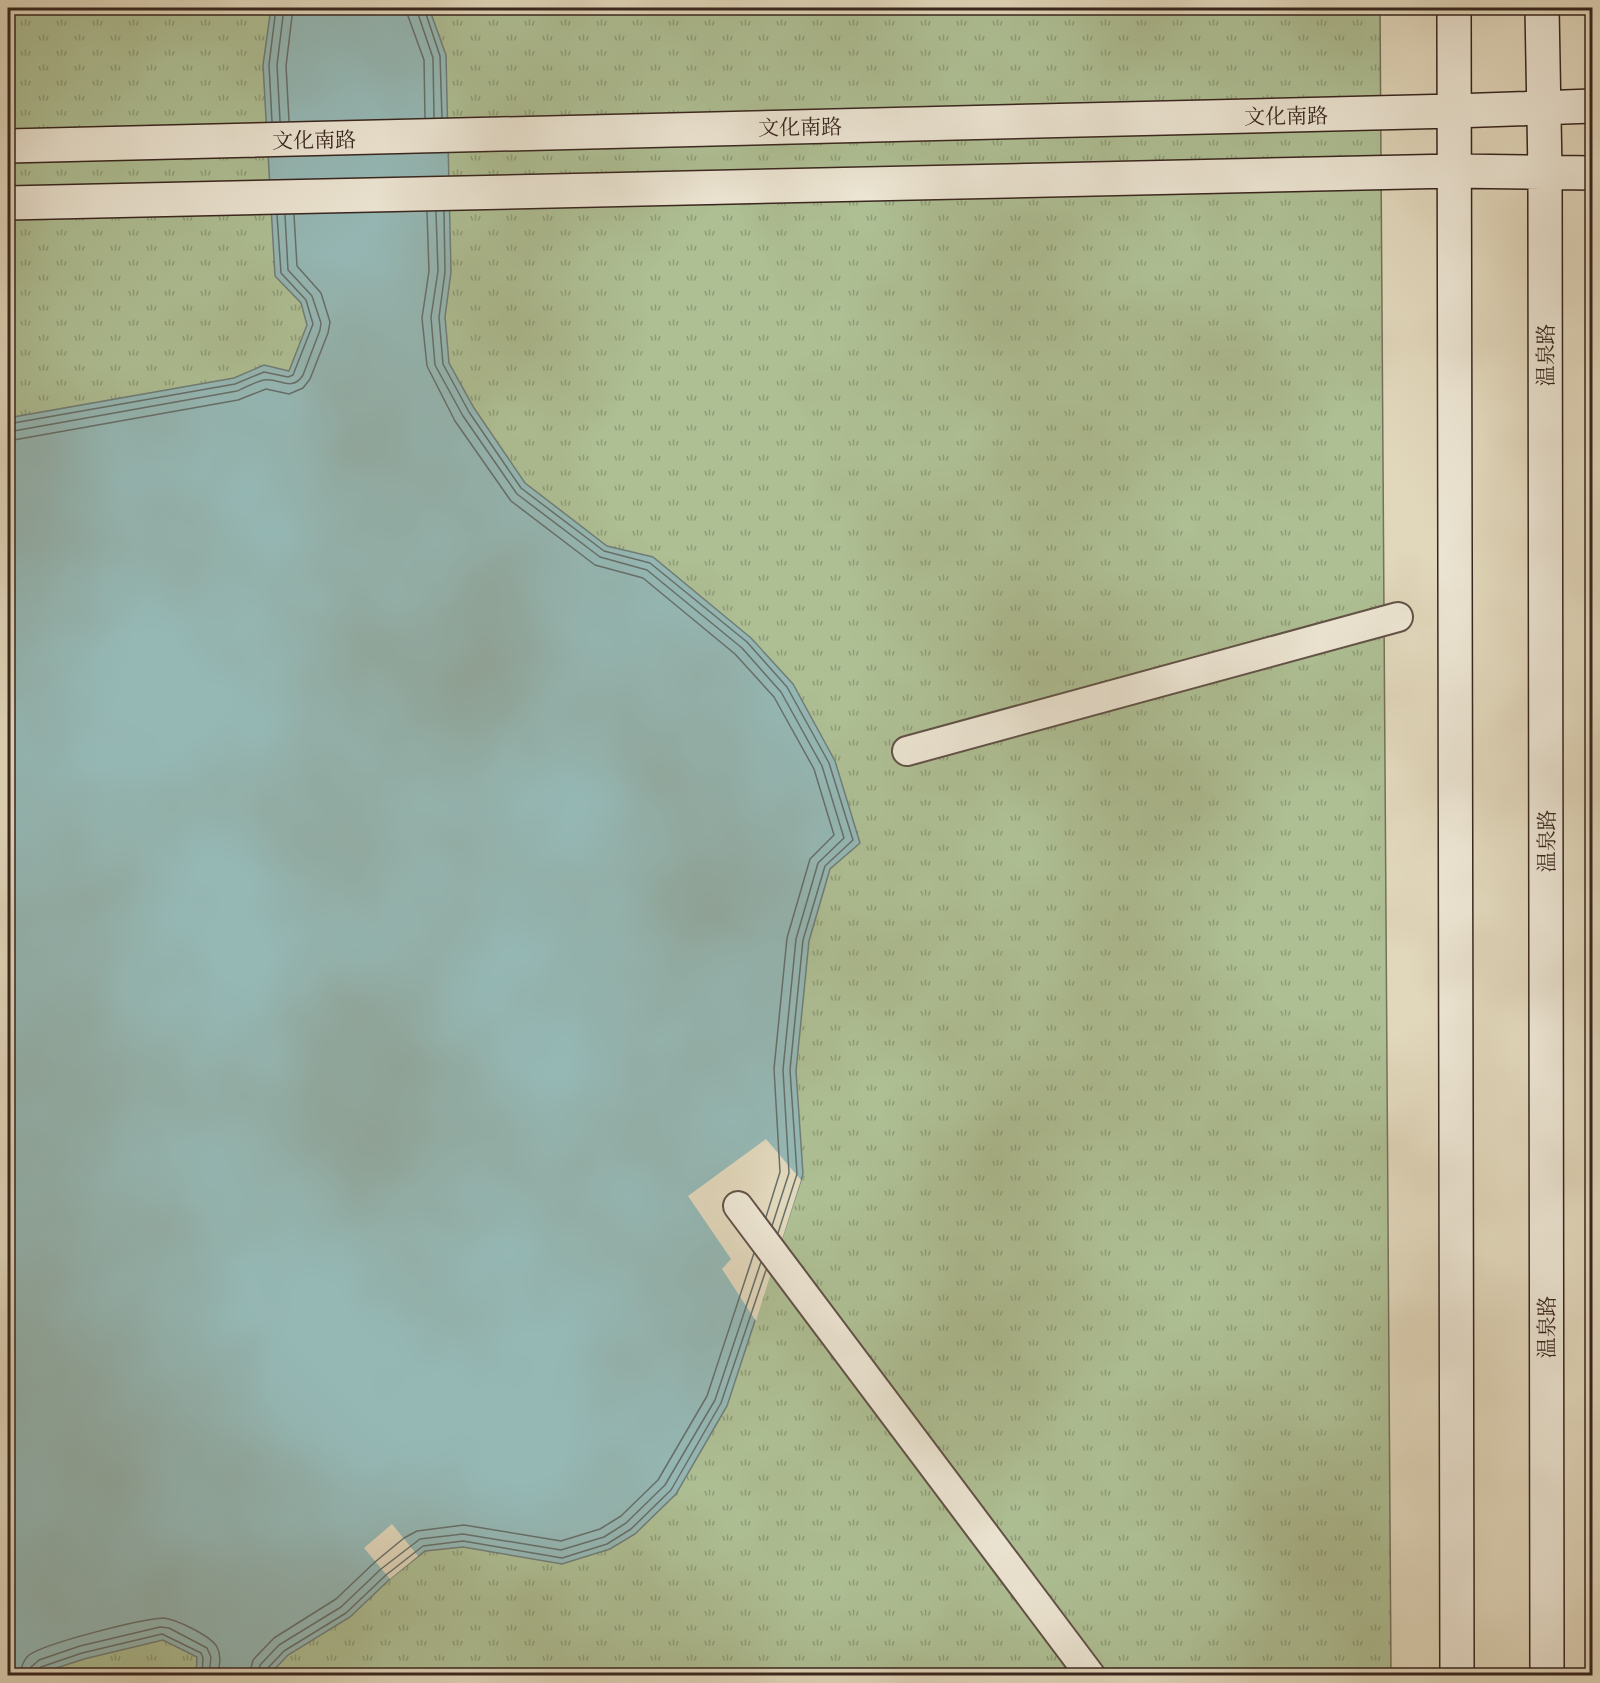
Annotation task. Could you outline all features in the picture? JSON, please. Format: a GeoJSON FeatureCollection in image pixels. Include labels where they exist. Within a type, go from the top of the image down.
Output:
{"type":"FeatureCollection","features":[{"type":"Feature","properties":{"kind":"main road"},"geometry":{"type":"LineString","coordinates":[[1454,8],[1457,1676]]}},
{"type":"Feature","properties":{"kind":"main road","name":"温泉路"},"geometry":{"type":"LineString","coordinates":[[1542,8],[1542,109],[1545,172],[1547,1676]]}},
{"type":"Feature","properties":{"kind":"main road","name":"文化南路"},"geometry":{"type":"LineString","coordinates":[[8,146],[1593,106]]}},
{"type":"Feature","properties":{"kind":"main road"},"geometry":{"type":"LineString","coordinates":[[8,203],[1454,171],[1593,173]]}},
{"type":"Feature","properties":{"kind":"street"},"geometry":{"type":"LineString","coordinates":[[907,751],[1398,618]]}},
{"type":"Feature","properties":{"kind":"street"},"geometry":{"type":"LineString","coordinates":[[738,1206],[1090,1676]]}},
{"type":"Feature","properties":{"kind":"green space"},"geometry":{"type":"Polygon","coordinates":[[[8,8],[1380,8],[1391,1675],[8,1676],[8,8]]]}},
{"type":"Feature","properties":{"kind":"water"},"geometry":{"type":"Polygon","coordinates":[[[271,8],[429,8],[446,55],[451,272],[445,317],[449,363],[474,408],[525,483],[607,546],[653,557],[751,638],[793,684],[835,761],[860,843],[830,869],[809,941],[796,1071],[803,1174],[727,1406],[676,1494],[635,1534],[610,1549],[562,1564],[463,1547],[425,1551],[390,1579],[350,1617],[288,1655],[269,1675],[196,1675],[197,1657],[163,1640],[84,1659],[35,1675],[8,1676],[8,418],[234,378],[264,365],[289,371],[307,325],[301,303],[275,276],[263,65],[271,8]]]}},
{"type":"Feature","properties":{"kind":"pier"},"geometry":{"type":"Polygon","coordinates":[[[766,1139],[801,1180],[756,1321],[722,1269],[731,1259],[688,1196],[766,1139]]]}},
{"type":"Feature","properties":{"kind":"pier"},"geometry":{"type":"Polygon","coordinates":[[[392,1524],[418,1556],[390,1579],[364,1548],[392,1524]]]}}]}
